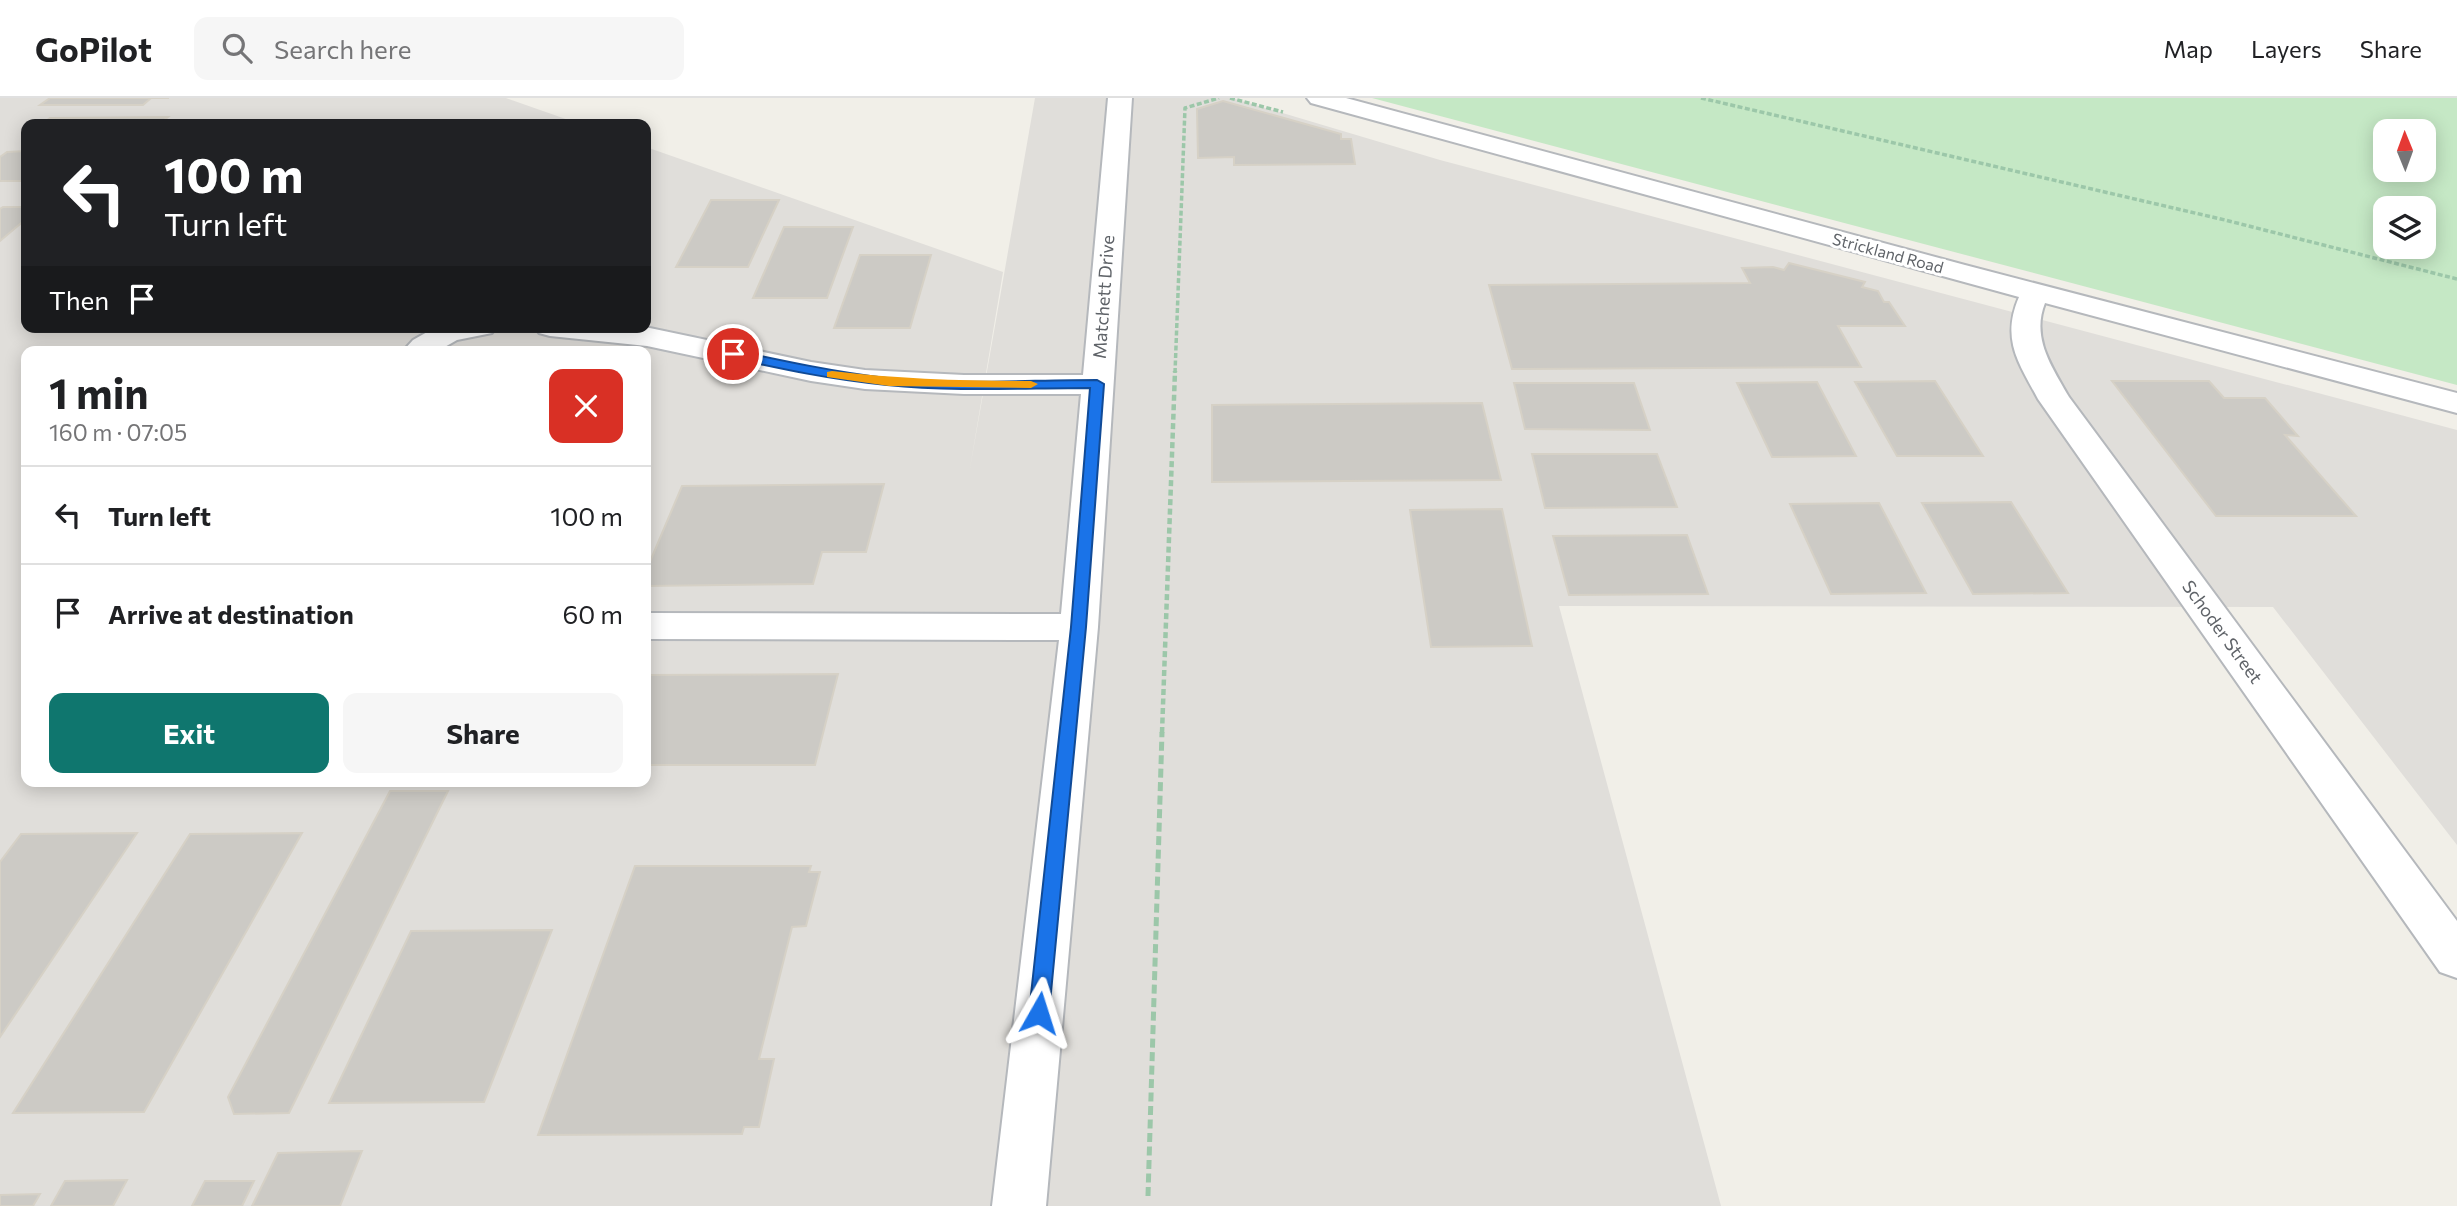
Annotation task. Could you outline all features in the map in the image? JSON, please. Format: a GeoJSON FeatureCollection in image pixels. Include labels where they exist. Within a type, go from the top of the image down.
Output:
{"type":"FeatureCollection","features":[{"type":"Feature","properties":{"kind":"street","name":"Matchett Drive"},"geometry":{"type":"LineString","coordinates":[[1019,1206],[1079,627],[1120,98]]}},
{"type":"Feature","properties":{"kind":"street","name":"Strickland Road"},"geometry":{"type":"LineString","coordinates":[[1319,98],[2457,404]]}},
{"type":"Feature","properties":{"kind":"street","name":"Schoder Street"},"geometry":{"type":"LineString","coordinates":[[2035,292],[2024,321],[2027,339],[2035,364],[2054,399],[2457,958]]}},
{"type":"Feature","properties":{"kind":"street"},"geometry":{"type":"LineString","coordinates":[[424,346],[447,333]]}},
{"type":"Feature","properties":{"kind":"street"},"geometry":{"type":"LineString","coordinates":[[620,333],[659,338],[831,375],[889,382],[954,385],[1097,384]]}},
{"type":"Feature","properties":{"kind":"street"},"geometry":{"type":"LineString","coordinates":[[651,626],[1079,627]]}},
{"type":"Feature","properties":{"kind":"path"},"geometry":{"type":"LineString","coordinates":[[1148,1196],[1159,803],[1185,107],[1219,98]]}},
{"type":"Feature","properties":{"kind":"path"},"geometry":{"type":"LineString","coordinates":[[1700,98],[2225,220],[2457,279]]}},
{"type":"Feature","properties":{"kind":"shaded area"},"geometry":{"type":"Polygon","coordinates":[[[0,98],[506,98],[566,119],[21,119],[21,333],[651,333],[651,149],[1003,272],[970,468],[1035,98],[1232,98],[1440,160],[2457,430],[2457,845],[2273,607],[1559,606],[1721,1206],[0,1206],[0,98]]]}},
{"type":"Feature","properties":{"kind":"green space"},"geometry":{"type":"Polygon","coordinates":[[[1372,98],[2457,98],[2457,385],[1372,98]]]}},
{"type":"Feature","properties":{"kind":"building"},"geometry":{"type":"Polygon","coordinates":[[[50,98],[151,98],[143,105],[40,105],[50,98]]]}},
{"type":"Feature","properties":{"kind":"building"},"geometry":{"type":"Polygon","coordinates":[[[1223,101],[1341,134],[1341,139],[1351,139],[1355,164],[1234,165],[1234,157],[1198,158],[1197,109],[1223,101]]]}},
{"type":"Feature","properties":{"kind":"building"},"geometry":{"type":"Polygon","coordinates":[[[168,117],[165,119],[50,118],[168,117]]]}},
{"type":"Feature","properties":{"kind":"building"},"geometry":{"type":"Polygon","coordinates":[[[21,151],[21,181],[0,181],[0,157],[7,152],[21,151]]]}},
{"type":"Feature","properties":{"kind":"building"},"geometry":{"type":"Polygon","coordinates":[[[711,200],[779,200],[748,267],[676,267],[711,200]]]}},
{"type":"Feature","properties":{"kind":"building"},"geometry":{"type":"Polygon","coordinates":[[[21,207],[21,223],[0,241],[0,209],[21,207]]]}},
{"type":"Feature","properties":{"kind":"building"},"geometry":{"type":"Polygon","coordinates":[[[784,227],[853,227],[827,298],[753,298],[784,227]]]}},
{"type":"Feature","properties":{"kind":"building"},"geometry":{"type":"Polygon","coordinates":[[[860,255],[931,255],[910,328],[834,328],[860,255]]]}},
{"type":"Feature","properties":{"kind":"building"},"geometry":{"type":"Polygon","coordinates":[[[1789,263],[1865,282],[1862,287],[1878,291],[1905,326],[1838,326],[1861,367],[1512,369],[1489,285],[1750,283],[1742,268],[1773,267],[1784,270],[1789,263]]]}},
{"type":"Feature","properties":{"kind":"building"},"geometry":{"type":"Polygon","coordinates":[[[1935,381],[1983,456],[1897,456],[1855,382],[1935,381]]]}},
{"type":"Feature","properties":{"kind":"building"},"geometry":{"type":"Polygon","coordinates":[[[2112,381],[2209,381],[2224,398],[2265,398],[2298,436],[2285,435],[2356,516],[2216,516],[2112,381]]]}},
{"type":"Feature","properties":{"kind":"building"},"geometry":{"type":"Polygon","coordinates":[[[1817,382],[1856,456],[1772,457],[1737,383],[1817,382]]]}},
{"type":"Feature","properties":{"kind":"building"},"geometry":{"type":"Polygon","coordinates":[[[1514,383],[1634,383],[1650,430],[1525,429],[1514,383]]]}},
{"type":"Feature","properties":{"kind":"building"},"geometry":{"type":"Polygon","coordinates":[[[1482,403],[1501,480],[1212,482],[1212,405],[1482,403]]]}},
{"type":"Feature","properties":{"kind":"building"},"geometry":{"type":"Polygon","coordinates":[[[1532,454],[1657,454],[1677,507],[1545,508],[1532,454]]]}},
{"type":"Feature","properties":{"kind":"building"},"geometry":{"type":"Polygon","coordinates":[[[884,484],[866,552],[822,552],[813,584],[651,586],[651,559],[682,486],[884,484]]]}},
{"type":"Feature","properties":{"kind":"building"},"geometry":{"type":"Polygon","coordinates":[[[2011,502],[2068,593],[1973,594],[1922,503],[2011,502]]]}},
{"type":"Feature","properties":{"kind":"building"},"geometry":{"type":"Polygon","coordinates":[[[1879,503],[1926,593],[1831,594],[1790,504],[1879,503]]]}},
{"type":"Feature","properties":{"kind":"building"},"geometry":{"type":"Polygon","coordinates":[[[1502,509],[1532,646],[1431,647],[1410,510],[1502,509]]]}},
{"type":"Feature","properties":{"kind":"building"},"geometry":{"type":"Polygon","coordinates":[[[1687,535],[1708,594],[1569,595],[1553,536],[1687,535]]]}},
{"type":"Feature","properties":{"kind":"building"},"geometry":{"type":"Polygon","coordinates":[[[838,674],[815,765],[651,765],[651,675],[838,674]]]}},
{"type":"Feature","properties":{"kind":"building"},"geometry":{"type":"Polygon","coordinates":[[[390,791],[448,791],[289,1113],[234,1114],[228,1097],[390,791]]]}},
{"type":"Feature","properties":{"kind":"building"},"geometry":{"type":"Polygon","coordinates":[[[137,833],[0,1037],[0,862],[21,834],[137,833]]]}},
{"type":"Feature","properties":{"kind":"building"},"geometry":{"type":"Polygon","coordinates":[[[302,833],[144,1112],[13,1113],[190,834],[302,833]]]}},
{"type":"Feature","properties":{"kind":"building"},"geometry":{"type":"Polygon","coordinates":[[[635,866],[811,866],[809,872],[820,872],[806,926],[792,927],[759,1059],[774,1059],[759,1127],[744,1127],[742,1134],[538,1135],[635,866]]]}},
{"type":"Feature","properties":{"kind":"building"},"geometry":{"type":"Polygon","coordinates":[[[552,930],[484,1102],[329,1103],[411,931],[552,930]]]}},
{"type":"Feature","properties":{"kind":"building"},"geometry":{"type":"Polygon","coordinates":[[[362,1151],[340,1206],[252,1206],[278,1153],[362,1151]]]}},
{"type":"Feature","properties":{"kind":"building"},"geometry":{"type":"Polygon","coordinates":[[[127,1180],[113,1206],[51,1206],[65,1181],[127,1180]]]}},
{"type":"Feature","properties":{"kind":"building"},"geometry":{"type":"Polygon","coordinates":[[[205,1181],[254,1181],[242,1206],[192,1206],[205,1181]]]}},
{"type":"Feature","properties":{"kind":"building"},"geometry":{"type":"Polygon","coordinates":[[[40,1194],[33,1206],[0,1206],[0,1195],[40,1194]]]}},
{"type":"Feature","properties":{"kind":"slow traffic"},"geometry":{"type":"LineString","coordinates":[[832,375],[889,382],[954,385],[1031,384]]}},
{"type":"Feature","properties":{"kind":"route"},"geometry":{"type":"LineString","coordinates":[[733,354],[831,375],[889,382],[954,385],[1097,384],[1079,627],[1039,1013]]}}]}
